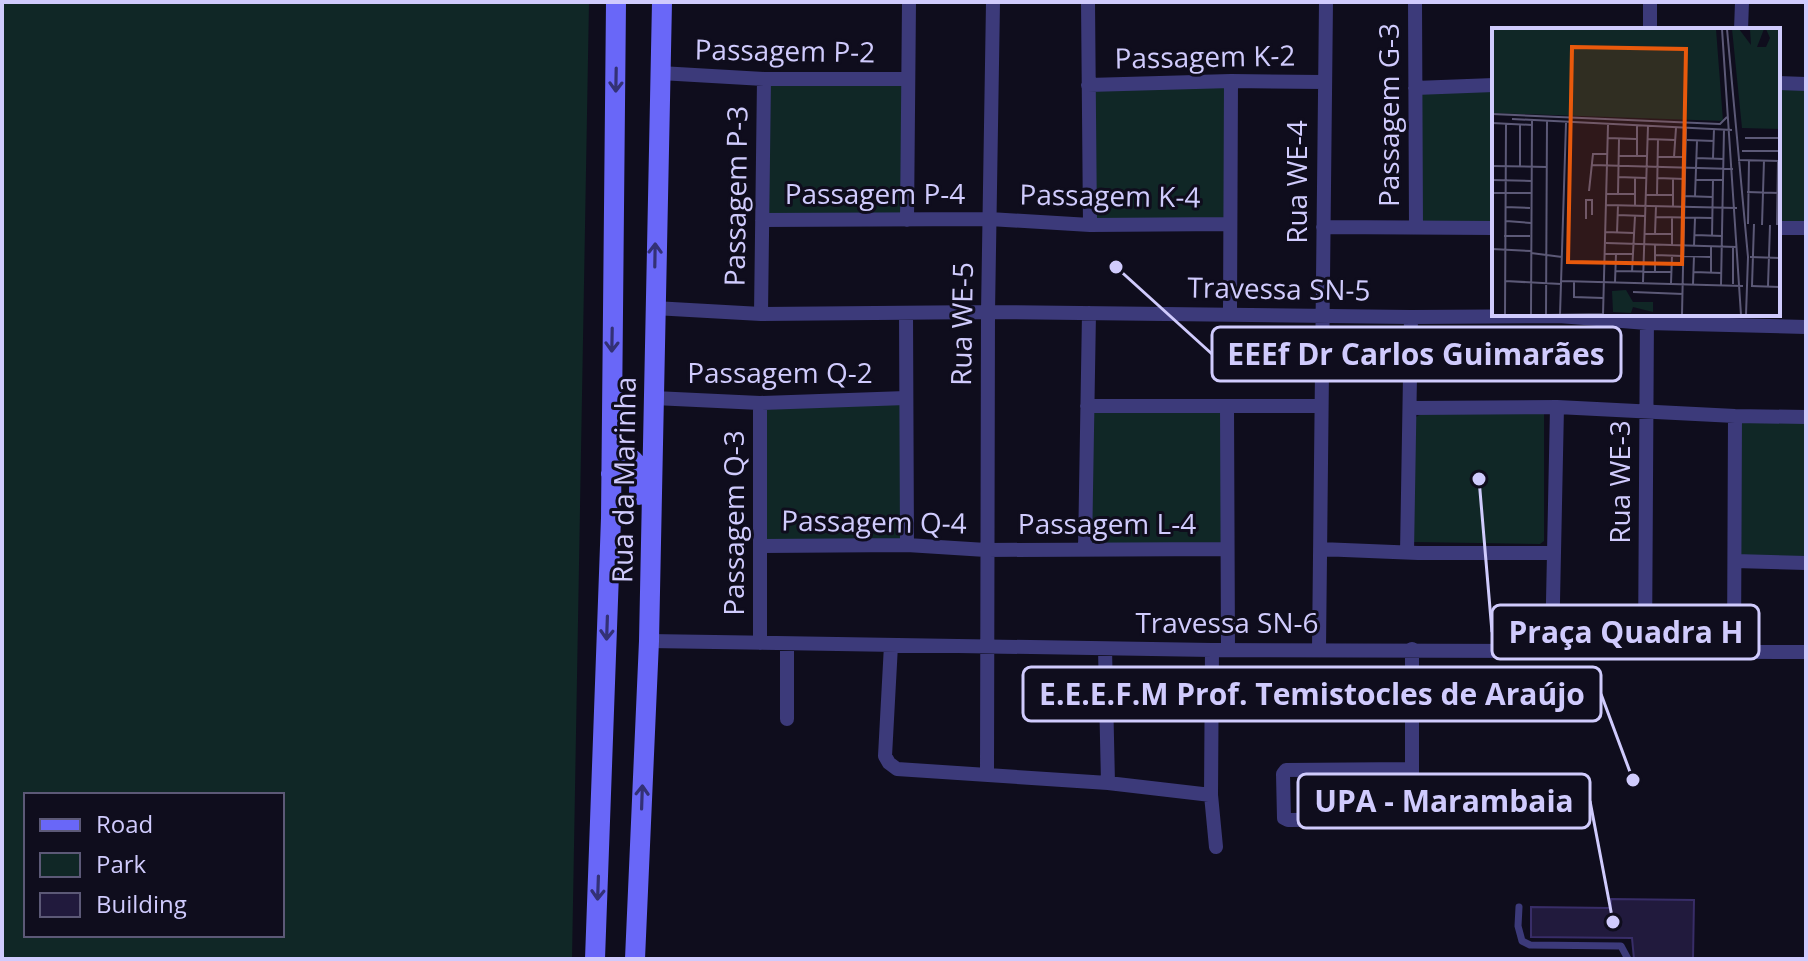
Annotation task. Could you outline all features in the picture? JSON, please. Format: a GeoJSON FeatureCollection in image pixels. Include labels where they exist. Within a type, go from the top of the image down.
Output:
{"type":"FeatureCollection","features":[{"type":"Feature","properties":{"kind":"main road","name":"Rua da Marinha"},"geometry":{"type":"LineString","coordinates":[[595,959],[611,474],[616,2]]}},
{"type":"Feature","properties":{"kind":"main road","name":"Rua da Marinha"},"geometry":{"type":"LineString","coordinates":[[635,959],[649,641],[662,2]]}},
{"type":"Feature","properties":{"kind":"main road"},"geometry":{"type":"LineString","coordinates":[[611,474],[620,457],[627,456],[638,469],[639,533],[649,602]]}},
{"type":"Feature","properties":{"kind":"street"},"geometry":{"type":"LineString","coordinates":[[907,220],[909,2]]}},
{"type":"Feature","properties":{"kind":"street","name":"Rua WE-5"},"geometry":{"type":"LineString","coordinates":[[987,775],[986,550],[993,2]]}},
{"type":"Feature","properties":{"kind":"street"},"geometry":{"type":"LineString","coordinates":[[1088,2],[1090,225]]}},
{"type":"Feature","properties":{"kind":"street","name":"Rua WE-4"},"geometry":{"type":"LineString","coordinates":[[1319,649],[1326,2]]}},
{"type":"Feature","properties":{"kind":"street","name":"Passagem G-3"},"geometry":{"type":"LineString","coordinates":[[1415,2],[1416,228]]}},
{"type":"Feature","properties":{"kind":"street"},"geometry":{"type":"LineString","coordinates":[[1650,2],[1650,28]]}},
{"type":"Feature","properties":{"kind":"street"},"geometry":{"type":"LineString","coordinates":[[1741,28],[1742,2]]}},
{"type":"Feature","properties":{"kind":"street","name":"Passagem P-2"},"geometry":{"type":"LineString","coordinates":[[660,73],[764,79],[908,79]]}},
{"type":"Feature","properties":{"kind":"street","name":"Passagem P-3"},"geometry":{"type":"LineString","coordinates":[[761,314],[764,79]]}},
{"type":"Feature","properties":{"kind":"street"},"geometry":{"type":"LineString","coordinates":[[1230,314],[1231,81]]}},
{"type":"Feature","properties":{"kind":"street","name":"Passagem K-2"},"geometry":{"type":"LineString","coordinates":[[1088,85],[1323,82]]}},
{"type":"Feature","properties":{"kind":"street"},"geometry":{"type":"LineString","coordinates":[[1780,83],[1806,84]]}},
{"type":"Feature","properties":{"kind":"street"},"geometry":{"type":"LineString","coordinates":[[1415,88],[1492,85]]}},
{"type":"Feature","properties":{"kind":"street","name":"Passagem P-4"},"geometry":{"type":"LineString","coordinates":[[762,220],[989,219]]}},
{"type":"Feature","properties":{"kind":"street","name":"Passagem K-4"},"geometry":{"type":"LineString","coordinates":[[989,219],[1090,225],[1230,224]]}},
{"type":"Feature","properties":{"kind":"street"},"geometry":{"type":"LineString","coordinates":[[1323,227],[1492,228]]}},
{"type":"Feature","properties":{"kind":"street"},"geometry":{"type":"LineString","coordinates":[[1780,228],[1806,228]]}},
{"type":"Feature","properties":{"kind":"street","name":"Travessa SN-5"},"geometry":{"type":"LineString","coordinates":[[654,308],[761,314],[988,312],[1492,316]]}},
{"type":"Feature","properties":{"kind":"street"},"geometry":{"type":"LineString","coordinates":[[906,313],[907,545]]}},
{"type":"Feature","properties":{"kind":"street"},"geometry":{"type":"LineString","coordinates":[[1085,550],[1089,313]]}},
{"type":"Feature","properties":{"kind":"street","name":"Travessa SN-5"},"geometry":{"type":"LineString","coordinates":[[1588,316],[1806,327]]}},
{"type":"Feature","properties":{"kind":"street"},"geometry":{"type":"LineString","coordinates":[[1407,552],[1411,317]]}},
{"type":"Feature","properties":{"kind":"street","name":"Rua WE-3"},"geometry":{"type":"LineString","coordinates":[[1645,651],[1647,318]]}},
{"type":"Feature","properties":{"kind":"street","name":"Passagem Q-2"},"geometry":{"type":"LineString","coordinates":[[654,398],[760,403],[906,398]]}},
{"type":"Feature","properties":{"kind":"street","name":"Passagem Q-3"},"geometry":{"type":"LineString","coordinates":[[760,403],[760,643]]}},
{"type":"Feature","properties":{"kind":"street"},"geometry":{"type":"LineString","coordinates":[[1087,406],[1320,406]]}},
{"type":"Feature","properties":{"kind":"street"},"geometry":{"type":"LineString","coordinates":[[1227,406],[1228,650]]}},
{"type":"Feature","properties":{"kind":"street"},"geometry":{"type":"LineString","coordinates":[[1410,408],[1557,407],[1806,417]]}},
{"type":"Feature","properties":{"kind":"street"},"geometry":{"type":"LineString","coordinates":[[1552,650],[1557,407]]}},
{"type":"Feature","properties":{"kind":"street"},"geometry":{"type":"LineString","coordinates":[[1734,650],[1735,416]]}},
{"type":"Feature","properties":{"kind":"street","name":"Passagem Q-4"},"geometry":{"type":"LineString","coordinates":[[761,546],[907,545],[986,550]]}},
{"type":"Feature","properties":{"kind":"street","name":"Passagem L-4"},"geometry":{"type":"LineString","coordinates":[[986,550],[1227,549]]}},
{"type":"Feature","properties":{"kind":"street"},"geometry":{"type":"LineString","coordinates":[[1320,549],[1553,553]]}},
{"type":"Feature","properties":{"kind":"street"},"geometry":{"type":"LineString","coordinates":[[1735,561],[1806,563]]}},
{"type":"Feature","properties":{"kind":"street","name":"Travessa SN-6"},"geometry":{"type":"LineString","coordinates":[[649,641],[1105,649],[1806,652]]}},
{"type":"Feature","properties":{"kind":"street"},"geometry":{"type":"LineString","coordinates":[[787,644],[787,719]]}},
{"type":"Feature","properties":{"kind":"street"},"geometry":{"type":"LineString","coordinates":[[891,645],[885,756],[897,769],[1108,783],[1211,795]]}},
{"type":"Feature","properties":{"kind":"street"},"geometry":{"type":"LineString","coordinates":[[1105,649],[1108,783]]}},
{"type":"Feature","properties":{"kind":"street"},"geometry":{"type":"LineString","coordinates":[[1412,649],[1412,818]]}},
{"type":"Feature","properties":{"kind":"street"},"geometry":{"type":"LineString","coordinates":[[1212,650],[1211,795],[1216,847]]}},
{"type":"Feature","properties":{"kind":"street"},"geometry":{"type":"LineString","coordinates":[[1411,769],[1286,770],[1283,774],[1284,818],[1440,819]]}},
{"type":"Feature","properties":{"kind":"lane"},"geometry":{"type":"LineString","coordinates":[[1519,907],[1518,926],[1522,941],[1530,945],[1621,946],[1628,959]]}},
{"type":"Feature","properties":{"kind":"green space"},"geometry":{"type":"Polygon","coordinates":[[[2,2],[589,2],[572,959],[2,959],[2,2]]]}},
{"type":"Feature","properties":{"kind":"green space"},"geometry":{"type":"Polygon","coordinates":[[[764,79],[908,79],[907,220],[762,220],[764,79]]]}},
{"type":"Feature","properties":{"kind":"green space"},"geometry":{"type":"Polygon","coordinates":[[[1231,81],[1230,224],[1090,225],[1088,85],[1231,81]]]}},
{"type":"Feature","properties":{"kind":"green space"},"geometry":{"type":"Polygon","coordinates":[[[1780,83],[1806,84],[1806,228],[1780,228],[1780,83]]]}},
{"type":"Feature","properties":{"kind":"green space"},"geometry":{"type":"Polygon","coordinates":[[[1492,85],[1492,228],[1416,228],[1415,88],[1492,85]]]}},
{"type":"Feature","properties":{"kind":"green space"},"geometry":{"type":"Polygon","coordinates":[[[906,398],[907,545],[761,546],[760,403],[906,398]]]}},
{"type":"Feature","properties":{"kind":"green space"},"geometry":{"type":"Polygon","coordinates":[[[1087,406],[1227,406],[1227,549],[1085,550],[1087,406]]]}},
{"type":"Feature","properties":{"kind":"green space"},"geometry":{"type":"Polygon","coordinates":[[[1426,411],[1544,411],[1544,541],[1540,544],[1412,542],[1416,417],[1426,411]]]}},
{"type":"Feature","properties":{"kind":"green space"},"geometry":{"type":"Polygon","coordinates":[[[1735,416],[1806,417],[1806,563],[1735,561],[1735,416]]]}},
{"type":"Feature","properties":{"kind":"building"},"geometry":{"type":"Polygon","coordinates":[[[1611,899],[1694,900],[1693,959],[1634,959],[1632,938],[1531,937],[1531,907],[1611,908],[1611,899]]]}},
{"type":"Feature","properties":{"kind":"place","name":"EEEf Dr Carlos Guimarães"},"geometry":{"type":"Point","coordinates":[1116,267]}},
{"type":"Feature","properties":{"kind":"place","name":"Praça Quadra H"},"geometry":{"type":"Point","coordinates":[1479,479]}},
{"type":"Feature","properties":{"kind":"place","name":"E.E.E.F.M Prof. Temistocles de Araújo"},"geometry":{"type":"Point","coordinates":[1633,780]}},
{"type":"Feature","properties":{"kind":"place","name":"UPA - Marambaia"},"geometry":{"type":"Point","coordinates":[1613,922]}}]}
